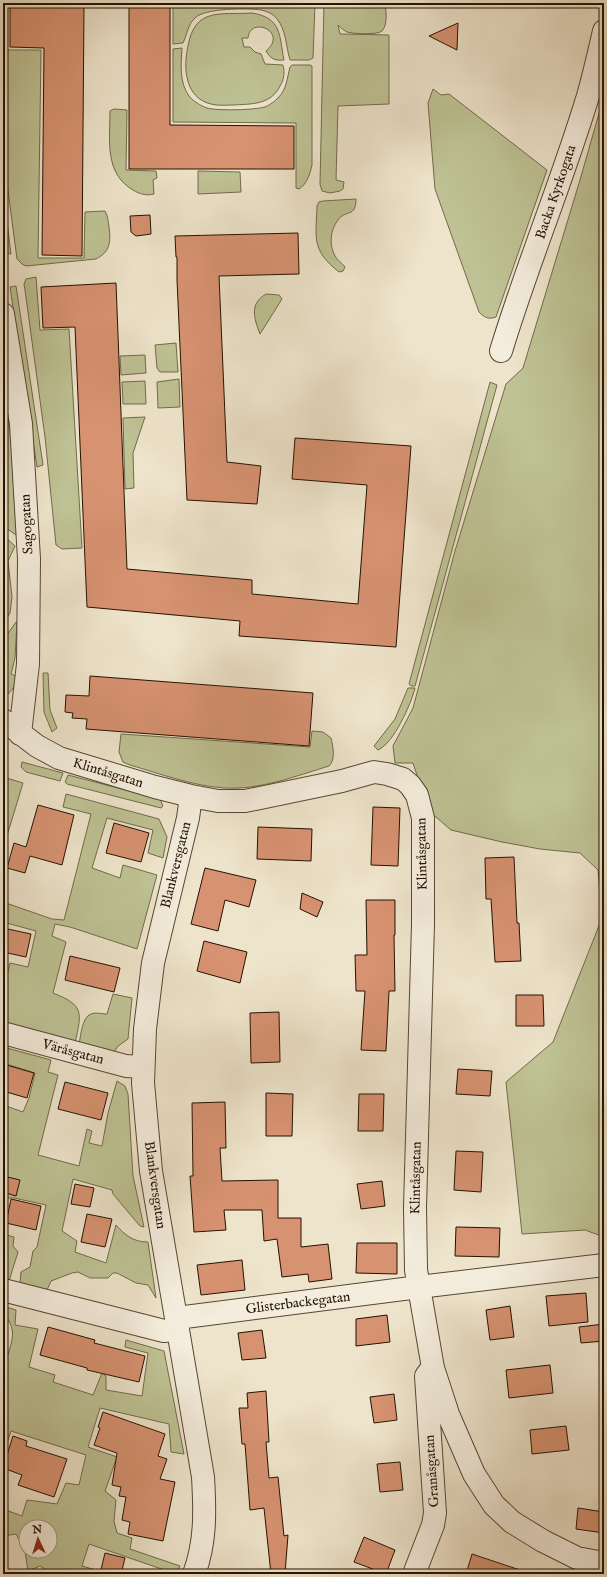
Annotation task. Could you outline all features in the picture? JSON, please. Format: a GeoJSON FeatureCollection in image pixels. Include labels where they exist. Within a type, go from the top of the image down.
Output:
{"type":"FeatureCollection","features":[{"type":"Feature","properties":{"kind":"street","name":"Backa Kyrkogata"},"geometry":{"type":"LineString","coordinates":[[502,351],[511,319],[584,110],[604,31]]}},
{"type":"Feature","properties":{"kind":"street","name":"Sagogatan"},"geometry":{"type":"LineString","coordinates":[[3,314],[21,424],[29,559],[28,664],[11,735]]}},
{"type":"Feature","properties":{"kind":"street","name":"Klintåsgatan"},"geometry":{"type":"LineString","coordinates":[[3,720],[11,735],[59,758],[191,796],[218,801],[245,801],[342,781],[374,772],[387,774],[403,780],[410,785],[417,795],[423,818],[423,924],[415,1208],[416,1270],[433,1368],[448,1414],[474,1474],[494,1505],[512,1522],[543,1541],[577,1558],[604,1563]]}},
{"type":"Feature","properties":{"kind":"street","name":"Blankversgatan"},"geometry":{"type":"LineString","coordinates":[[191,796],[188,818],[153,964],[145,1029],[143,1083],[152,1171],[203,1478],[205,1515],[204,1539],[194,1574]]}},
{"type":"Feature","properties":{"kind":"street","name":"Väråsgatan"},"geometry":{"type":"LineString","coordinates":[[3,1033],[126,1066],[143,1067]]}},
{"type":"Feature","properties":{"kind":"street"},"geometry":{"type":"LineString","coordinates":[[419,1287],[602,1268]]}},
{"type":"Feature","properties":{"kind":"street","name":"Glisterbackegatan"},"geometry":{"type":"LineString","coordinates":[[3,1290],[164,1331],[178,1324],[419,1287]]}},
{"type":"Feature","properties":{"kind":"street","name":"Granåsgatan"},"geometry":{"type":"LineString","coordinates":[[414,1574],[433,1525],[435,1513],[426,1376],[433,1368]]}},
{"type":"Feature","properties":{"kind":"green space"},"geometry":{"type":"Polygon","coordinates":[[[3,3],[31,3],[7,4],[6,50],[41,50],[38,258],[84,258],[85,212],[105,211],[110,232],[109,242],[107,250],[96,259],[26,266],[17,259],[3,153],[3,3]]]}},
{"type":"Feature","properties":{"kind":"green space"},"geometry":{"type":"Polygon","coordinates":[[[173,3],[315,3],[313,58],[309,60],[290,60],[284,33],[276,17],[263,10],[255,9],[207,12],[195,18],[191,23],[183,43],[173,44],[173,3]]]}},
{"type":"Feature","properties":{"kind":"green space"},"geometry":{"type":"Polygon","coordinates":[[[324,3],[385,3],[386,21],[384,28],[380,32],[365,34],[350,33],[338,25],[340,34],[389,35],[389,104],[338,106],[336,180],[344,182],[343,189],[330,193],[322,191],[320,184],[324,3]]]}},
{"type":"Feature","properties":{"kind":"green space"},"geometry":{"type":"Polygon","coordinates":[[[252,13],[262,15],[274,23],[280,35],[284,60],[278,60],[269,56],[266,51],[272,44],[273,38],[271,32],[261,27],[250,31],[248,38],[242,38],[244,47],[250,47],[255,52],[261,54],[265,64],[283,65],[284,76],[281,84],[271,97],[253,104],[219,105],[202,101],[191,89],[186,72],[186,55],[191,33],[196,25],[203,19],[211,16],[220,14],[252,13]]]}},
{"type":"Feature","properties":{"kind":"green space"},"geometry":{"type":"Polygon","coordinates":[[[182,48],[181,73],[186,91],[197,103],[207,108],[219,110],[253,109],[265,107],[274,102],[281,95],[292,65],[312,66],[312,165],[308,178],[302,187],[299,189],[296,188],[296,123],[173,122],[173,49],[182,48]]]}},
{"type":"Feature","properties":{"kind":"green space"},"geometry":{"type":"Polygon","coordinates":[[[433,89],[441,95],[449,94],[547,170],[496,317],[493,318],[486,318],[479,312],[435,189],[428,103],[433,89]]]}},
{"type":"Feature","properties":{"kind":"green space"},"geometry":{"type":"Polygon","coordinates":[[[604,96],[604,1237],[585,1230],[522,1234],[506,1082],[553,1042],[602,918],[598,870],[580,853],[540,849],[451,830],[429,811],[413,763],[395,763],[393,746],[413,708],[455,551],[506,384],[523,368],[604,96]]]}},
{"type":"Feature","properties":{"kind":"green space"},"geometry":{"type":"Polygon","coordinates":[[[114,109],[127,110],[126,170],[156,171],[157,178],[153,180],[154,194],[140,194],[124,183],[117,175],[113,165],[110,144],[110,111],[114,109]]]}},
{"type":"Feature","properties":{"kind":"green space"},"geometry":{"type":"Polygon","coordinates":[[[198,171],[240,172],[241,192],[198,194],[198,171]]]}},
{"type":"Feature","properties":{"kind":"green space"},"geometry":{"type":"Polygon","coordinates":[[[3,190],[11,254],[5,253],[3,240],[3,190]]]}},
{"type":"Feature","properties":{"kind":"green space"},"geometry":{"type":"Polygon","coordinates":[[[356,199],[354,209],[341,217],[333,228],[331,242],[333,252],[345,267],[343,271],[339,272],[330,264],[319,250],[316,235],[317,206],[319,202],[323,201],[356,199]]]}},
{"type":"Feature","properties":{"kind":"green space"},"geometry":{"type":"Polygon","coordinates":[[[36,277],[40,330],[69,329],[82,548],[62,549],[56,545],[45,437],[24,284],[26,279],[36,277]]]}},
{"type":"Feature","properties":{"kind":"green space"},"geometry":{"type":"Polygon","coordinates":[[[16,286],[43,465],[37,467],[10,287],[16,286]]]}},
{"type":"Feature","properties":{"kind":"green space"},"geometry":{"type":"Polygon","coordinates":[[[266,294],[279,295],[282,299],[260,334],[254,312],[257,302],[266,294]]]}},
{"type":"Feature","properties":{"kind":"green space"},"geometry":{"type":"Polygon","coordinates":[[[176,343],[178,372],[160,372],[157,368],[155,345],[176,343]]]}},
{"type":"Feature","properties":{"kind":"green space"},"geometry":{"type":"Polygon","coordinates":[[[145,355],[146,373],[121,375],[120,356],[145,355]]]}},
{"type":"Feature","properties":{"kind":"green space"},"geometry":{"type":"Polygon","coordinates":[[[179,379],[180,407],[158,408],[157,382],[179,379]]]}},
{"type":"Feature","properties":{"kind":"green space"},"geometry":{"type":"Polygon","coordinates":[[[145,381],[146,404],[123,404],[122,382],[145,381]]]}},
{"type":"Feature","properties":{"kind":"green space"},"geometry":{"type":"Polygon","coordinates":[[[3,382],[12,445],[19,537],[3,526],[3,382]]]}},
{"type":"Feature","properties":{"kind":"green space"},"geometry":{"type":"Polygon","coordinates":[[[490,382],[497,385],[415,686],[411,686],[409,684],[490,382]]]}},
{"type":"Feature","properties":{"kind":"green space"},"geometry":{"type":"Polygon","coordinates":[[[145,417],[133,453],[134,488],[125,489],[123,418],[145,417]]]}},
{"type":"Feature","properties":{"kind":"green space"},"geometry":{"type":"Polygon","coordinates":[[[3,535],[15,546],[8,561],[12,597],[10,613],[3,624],[3,535]]]}},
{"type":"Feature","properties":{"kind":"green space"},"geometry":{"type":"Polygon","coordinates":[[[16,622],[15,658],[11,674],[18,677],[12,689],[3,698],[3,640],[16,622]]]}},
{"type":"Feature","properties":{"kind":"green space"},"geometry":{"type":"Polygon","coordinates":[[[43,673],[48,673],[50,710],[57,728],[52,732],[44,712],[43,673]]]}},
{"type":"Feature","properties":{"kind":"green space"},"geometry":{"type":"Polygon","coordinates":[[[408,688],[415,688],[406,713],[390,740],[378,750],[374,746],[395,719],[408,688]]]}},
{"type":"Feature","properties":{"kind":"green space"},"geometry":{"type":"Polygon","coordinates":[[[312,731],[323,732],[331,738],[333,760],[329,766],[278,782],[251,787],[213,787],[177,779],[123,762],[119,752],[121,734],[310,747],[312,731]]]}},
{"type":"Feature","properties":{"kind":"green space"},"geometry":{"type":"Polygon","coordinates":[[[22,762],[63,773],[60,781],[26,772],[21,767],[22,762]]]}},
{"type":"Feature","properties":{"kind":"green space"},"geometry":{"type":"Polygon","coordinates":[[[68,775],[160,799],[163,806],[161,808],[67,784],[65,782],[68,775]]]}},
{"type":"Feature","properties":{"kind":"green space"},"geometry":{"type":"Polygon","coordinates":[[[3,777],[23,783],[3,849],[4,784],[3,777]]]}},
{"type":"Feature","properties":{"kind":"green space"},"geometry":{"type":"Polygon","coordinates":[[[66,794],[159,819],[167,837],[163,858],[148,853],[153,830],[107,818],[92,868],[120,878],[123,865],[157,875],[137,949],[70,927],[55,924],[52,936],[66,942],[53,993],[70,1002],[78,1011],[79,1024],[75,1043],[3,1023],[3,991],[10,963],[28,967],[36,931],[3,922],[3,902],[52,919],[64,920],[91,814],[63,807],[66,794]]]}},
{"type":"Feature","properties":{"kind":"green space"},"geometry":{"type":"Polygon","coordinates":[[[113,994],[132,998],[128,1039],[118,1046],[114,1052],[79,1044],[82,1027],[88,1016],[93,1013],[107,1014],[113,994]]]}},
{"type":"Feature","properties":{"kind":"green space"},"geometry":{"type":"Polygon","coordinates":[[[3,1047],[51,1060],[48,1072],[58,1075],[38,1155],[79,1166],[87,1129],[92,1131],[89,1143],[102,1146],[108,1113],[117,1081],[125,1086],[128,1094],[133,1176],[144,1227],[140,1226],[113,1194],[112,1190],[73,1179],[62,1231],[77,1241],[75,1252],[106,1263],[116,1225],[130,1237],[138,1241],[148,1242],[156,1298],[148,1285],[136,1283],[117,1273],[113,1273],[108,1278],[90,1278],[78,1272],[72,1273],[51,1281],[47,1290],[20,1283],[21,1272],[30,1267],[33,1251],[37,1247],[46,1205],[8,1198],[3,1215],[3,1105],[23,1112],[29,1098],[35,1073],[3,1063],[3,1047]]]}},
{"type":"Feature","properties":{"kind":"green space"},"geometry":{"type":"Polygon","coordinates":[[[3,1234],[14,1237],[13,1246],[18,1252],[9,1281],[3,1279],[3,1234]]]}},
{"type":"Feature","properties":{"kind":"green space"},"geometry":{"type":"Polygon","coordinates":[[[6,1307],[16,1310],[15,1325],[38,1329],[29,1367],[55,1375],[53,1382],[93,1395],[102,1373],[106,1376],[106,1390],[142,1396],[148,1353],[125,1347],[126,1340],[164,1351],[184,1454],[171,1452],[169,1424],[100,1408],[88,1447],[117,1457],[105,1491],[116,1500],[114,1521],[117,1533],[132,1538],[130,1549],[180,1566],[176,1574],[89,1544],[82,1566],[96,1570],[95,1574],[48,1574],[48,1571],[40,1566],[28,1571],[26,1559],[58,1559],[58,1519],[18,1519],[18,1538],[16,1534],[3,1536],[3,1509],[22,1516],[27,1500],[57,1504],[66,1483],[79,1485],[86,1455],[11,1431],[3,1455],[3,1354],[8,1355],[12,1342],[11,1326],[4,1308],[6,1307]]]}},
{"type":"Feature","properties":{"kind":"building"},"geometry":{"type":"Polygon","coordinates":[[[129,3],[170,3],[170,125],[294,126],[294,169],[129,169],[129,3]]]}},
{"type":"Feature","properties":{"kind":"building"},"geometry":{"type":"Polygon","coordinates":[[[10,5],[84,6],[82,256],[42,255],[44,48],[10,47],[10,5]]]}},
{"type":"Feature","properties":{"kind":"building"},"geometry":{"type":"Polygon","coordinates":[[[458,23],[457,50],[429,36],[458,23]]]}},
{"type":"Feature","properties":{"kind":"building"},"geometry":{"type":"Polygon","coordinates":[[[150,215],[151,234],[136,236],[131,232],[130,216],[150,215]]]}},
{"type":"Feature","properties":{"kind":"building"},"geometry":{"type":"Polygon","coordinates":[[[298,233],[299,274],[219,276],[227,462],[261,466],[257,504],[187,500],[175,236],[298,233]]]}},
{"type":"Feature","properties":{"kind":"building"},"geometry":{"type":"Polygon","coordinates":[[[116,283],[127,569],[252,580],[252,594],[358,604],[367,485],[292,479],[295,438],[411,446],[396,647],[239,636],[240,621],[87,607],[75,327],[43,328],[41,287],[116,283]]]}},
{"type":"Feature","properties":{"kind":"building"},"geometry":{"type":"Polygon","coordinates":[[[90,676],[313,693],[309,746],[86,729],[87,719],[72,718],[73,713],[65,712],[66,695],[89,696],[90,676]]]}},
{"type":"Feature","properties":{"kind":"building"},"geometry":{"type":"Polygon","coordinates":[[[38,805],[74,815],[62,865],[30,856],[25,873],[7,868],[14,843],[26,847],[38,805]]]}},
{"type":"Feature","properties":{"kind":"building"},"geometry":{"type":"Polygon","coordinates":[[[373,807],[400,808],[398,866],[371,865],[373,807]]]}},
{"type":"Feature","properties":{"kind":"building"},"geometry":{"type":"Polygon","coordinates":[[[114,823],[149,833],[141,862],[106,853],[114,823]]]}},
{"type":"Feature","properties":{"kind":"building"},"geometry":{"type":"Polygon","coordinates":[[[258,827],[312,829],[311,861],[257,859],[258,827]]]}},
{"type":"Feature","properties":{"kind":"building"},"geometry":{"type":"Polygon","coordinates":[[[514,857],[517,923],[519,923],[521,961],[495,962],[491,899],[486,899],[485,858],[514,857]]]}},
{"type":"Feature","properties":{"kind":"building"},"geometry":{"type":"Polygon","coordinates":[[[205,868],[256,880],[249,907],[225,900],[218,931],[191,924],[205,868]]]}},
{"type":"Feature","properties":{"kind":"building"},"geometry":{"type":"Polygon","coordinates":[[[302,893],[323,902],[317,917],[300,909],[302,893]]]}},
{"type":"Feature","properties":{"kind":"building"},"geometry":{"type":"Polygon","coordinates":[[[366,900],[395,900],[395,991],[389,991],[386,1051],[361,1050],[365,991],[356,991],[355,955],[367,955],[366,900]]]}},
{"type":"Feature","properties":{"kind":"building"},"geometry":{"type":"Polygon","coordinates":[[[3,928],[31,934],[26,957],[3,952],[3,928]]]}},
{"type":"Feature","properties":{"kind":"building"},"geometry":{"type":"Polygon","coordinates":[[[204,941],[247,952],[240,983],[197,971],[204,941]]]}},
{"type":"Feature","properties":{"kind":"building"},"geometry":{"type":"Polygon","coordinates":[[[70,956],[120,968],[114,992],[65,980],[70,956]]]}},
{"type":"Feature","properties":{"kind":"building"},"geometry":{"type":"Polygon","coordinates":[[[516,995],[543,995],[544,1026],[516,1026],[516,995]]]}},
{"type":"Feature","properties":{"kind":"building"},"geometry":{"type":"Polygon","coordinates":[[[279,1012],[280,1062],[251,1063],[250,1013],[279,1012]]]}},
{"type":"Feature","properties":{"kind":"building"},"geometry":{"type":"Polygon","coordinates":[[[3,1064],[34,1073],[27,1098],[3,1091],[3,1064]]]}},
{"type":"Feature","properties":{"kind":"building"},"geometry":{"type":"Polygon","coordinates":[[[458,1069],[492,1071],[490,1096],[456,1094],[458,1069]]]}},
{"type":"Feature","properties":{"kind":"building"},"geometry":{"type":"Polygon","coordinates":[[[65,1082],[108,1093],[101,1120],[58,1109],[65,1082]]]}},
{"type":"Feature","properties":{"kind":"building"},"geometry":{"type":"Polygon","coordinates":[[[266,1093],[293,1094],[292,1136],[266,1136],[266,1093]]]}},
{"type":"Feature","properties":{"kind":"building"},"geometry":{"type":"Polygon","coordinates":[[[359,1094],[384,1094],[383,1131],[358,1131],[359,1094]]]}},
{"type":"Feature","properties":{"kind":"building"},"geometry":{"type":"Polygon","coordinates":[[[225,1102],[226,1148],[220,1148],[222,1181],[278,1180],[278,1218],[301,1218],[301,1247],[328,1244],[332,1279],[309,1282],[308,1274],[282,1277],[277,1239],[264,1241],[262,1210],[224,1210],[226,1230],[194,1232],[190,1176],[193,1176],[192,1103],[225,1102]]]}},
{"type":"Feature","properties":{"kind":"building"},"geometry":{"type":"Polygon","coordinates":[[[456,1151],[483,1152],[481,1192],[454,1190],[456,1151]]]}},
{"type":"Feature","properties":{"kind":"building"},"geometry":{"type":"Polygon","coordinates":[[[3,1176],[20,1180],[16,1196],[3,1192],[3,1176]]]}},
{"type":"Feature","properties":{"kind":"building"},"geometry":{"type":"Polygon","coordinates":[[[382,1181],[385,1206],[361,1209],[357,1184],[382,1181]]]}},
{"type":"Feature","properties":{"kind":"building"},"geometry":{"type":"Polygon","coordinates":[[[75,1184],[94,1188],[90,1207],[71,1204],[75,1184]]]}},
{"type":"Feature","properties":{"kind":"building"},"geometry":{"type":"Polygon","coordinates":[[[11,1199],[41,1206],[36,1230],[6,1223],[11,1199]]]}},
{"type":"Feature","properties":{"kind":"building"},"geometry":{"type":"Polygon","coordinates":[[[87,1214],[112,1219],[105,1247],[81,1242],[87,1214]]]}},
{"type":"Feature","properties":{"kind":"building"},"geometry":{"type":"Polygon","coordinates":[[[456,1227],[500,1228],[499,1257],[455,1256],[456,1227]]]}},
{"type":"Feature","properties":{"kind":"building"},"geometry":{"type":"Polygon","coordinates":[[[357,1243],[397,1243],[397,1274],[356,1273],[357,1243]]]}},
{"type":"Feature","properties":{"kind":"building"},"geometry":{"type":"Polygon","coordinates":[[[242,1260],[245,1290],[201,1295],[197,1265],[242,1260]]]}},
{"type":"Feature","properties":{"kind":"building"},"geometry":{"type":"Polygon","coordinates":[[[586,1293],[588,1322],[549,1326],[546,1296],[586,1293]]]}},
{"type":"Feature","properties":{"kind":"building"},"geometry":{"type":"Polygon","coordinates":[[[510,1306],[514,1337],[490,1340],[486,1310],[510,1306]]]}},
{"type":"Feature","properties":{"kind":"building"},"geometry":{"type":"Polygon","coordinates":[[[387,1315],[390,1342],[356,1346],[356,1319],[387,1315]]]}},
{"type":"Feature","properties":{"kind":"building"},"geometry":{"type":"Polygon","coordinates":[[[604,1324],[604,1341],[581,1343],[579,1327],[604,1324]]]}},
{"type":"Feature","properties":{"kind":"building"},"geometry":{"type":"Polygon","coordinates":[[[48,1327],[95,1340],[94,1343],[145,1356],[139,1382],[87,1370],[87,1368],[40,1355],[48,1327]]]}},
{"type":"Feature","properties":{"kind":"building"},"geometry":{"type":"Polygon","coordinates":[[[262,1330],[266,1358],[242,1360],[238,1333],[262,1330]]]}},
{"type":"Feature","properties":{"kind":"building"},"geometry":{"type":"Polygon","coordinates":[[[550,1365],[553,1393],[509,1398],[506,1370],[550,1365]]]}},
{"type":"Feature","properties":{"kind":"building"},"geometry":{"type":"Polygon","coordinates":[[[266,1391],[269,1442],[266,1442],[269,1478],[278,1477],[284,1536],[288,1535],[285,1574],[271,1574],[264,1508],[250,1510],[245,1444],[242,1444],[239,1408],[248,1408],[247,1393],[266,1391]]]}},
{"type":"Feature","properties":{"kind":"building"},"geometry":{"type":"Polygon","coordinates":[[[394,1394],[397,1420],[374,1423],[370,1397],[394,1394]]]}},
{"type":"Feature","properties":{"kind":"building"},"geometry":{"type":"Polygon","coordinates":[[[103,1412],[165,1434],[158,1456],[167,1459],[160,1479],[175,1482],[163,1541],[128,1534],[130,1522],[122,1520],[126,1497],[119,1496],[121,1487],[112,1485],[117,1453],[94,1445],[100,1428],[98,1427],[103,1412]]]}},
{"type":"Feature","properties":{"kind":"building"},"geometry":{"type":"Polygon","coordinates":[[[566,1426],[569,1450],[532,1454],[530,1430],[566,1426]]]}},
{"type":"Feature","properties":{"kind":"building"},"geometry":{"type":"Polygon","coordinates":[[[13,1436],[27,1441],[26,1446],[67,1459],[54,1497],[18,1485],[22,1475],[3,1468],[13,1436]]]}},
{"type":"Feature","properties":{"kind":"building"},"geometry":{"type":"Polygon","coordinates":[[[400,1462],[403,1490],[380,1492],[377,1464],[400,1462]]]}},
{"type":"Feature","properties":{"kind":"building"},"geometry":{"type":"Polygon","coordinates":[[[578,1508],[604,1512],[604,1533],[576,1529],[578,1508]]]}},
{"type":"Feature","properties":{"kind":"building"},"geometry":{"type":"Polygon","coordinates":[[[364,1537],[395,1550],[386,1574],[354,1562],[364,1537]]]}},
{"type":"Feature","properties":{"kind":"building"},"geometry":{"type":"Polygon","coordinates":[[[105,1553],[125,1558],[121,1574],[100,1574],[105,1553]]]}},
{"type":"Feature","properties":{"kind":"building"},"geometry":{"type":"Polygon","coordinates":[[[472,1554],[523,1571],[522,1574],[466,1574],[472,1554]]]}}]}
